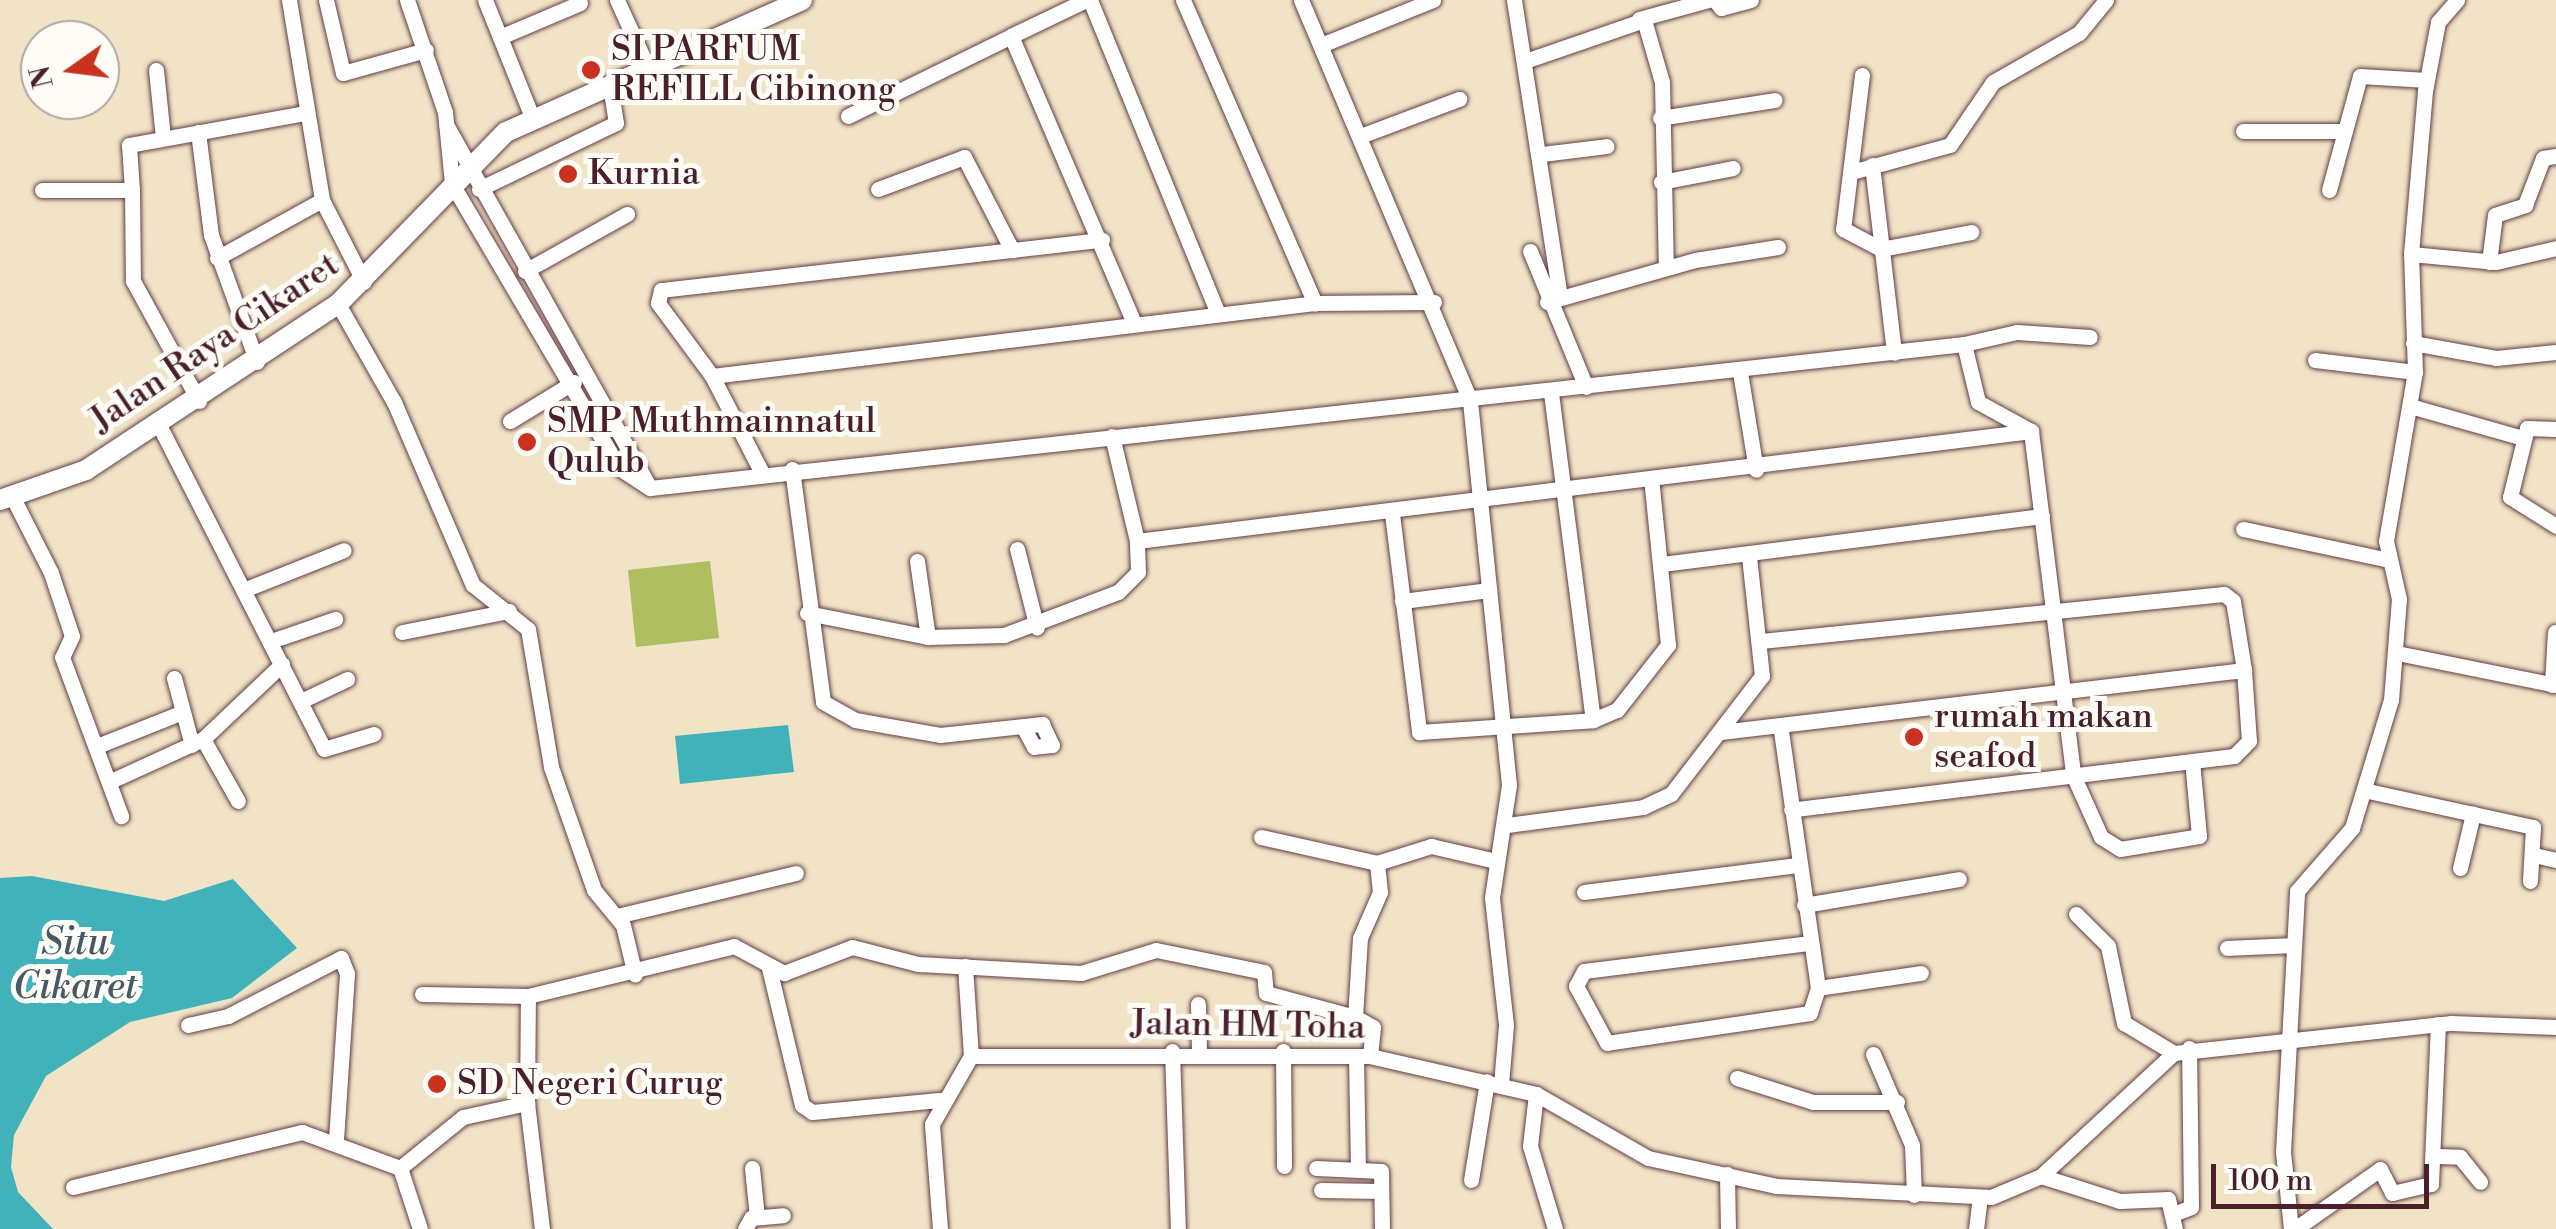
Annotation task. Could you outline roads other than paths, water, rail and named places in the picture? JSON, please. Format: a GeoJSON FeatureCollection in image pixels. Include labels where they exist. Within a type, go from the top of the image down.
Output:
{"type":"FeatureCollection","features":[{"type":"Feature","properties":{"kind":"main road","name":"Jalan Raya Cikaret"},"geometry":{"type":"LineString","coordinates":[[6,498],[86,470],[258,362],[364,282],[471,163],[532,118],[792,2]]}},
{"type":"Feature","properties":{"kind":"street"},"geometry":{"type":"LineString","coordinates":[[289,0],[322,200],[364,282]]}},
{"type":"Feature","properties":{"kind":"street"},"geometry":{"type":"LineString","coordinates":[[326,0],[343,73],[426,50]]}},
{"type":"Feature","properties":{"kind":"street"},"geometry":{"type":"LineString","coordinates":[[407,0],[426,50],[446,125],[452,184],[618,468],[650,488],[761,471],[1740,372],[1964,344],[2017,332],[2090,337]]}},
{"type":"Feature","properties":{"kind":"street"},"geometry":{"type":"LineString","coordinates":[[485,0],[532,118]]}},
{"type":"Feature","properties":{"kind":"street"},"geometry":{"type":"LineString","coordinates":[[617,0],[648,68]]}},
{"type":"Feature","properties":{"kind":"street"},"geometry":{"type":"LineString","coordinates":[[848,116],[1088,0],[1218,314]]}},
{"type":"Feature","properties":{"kind":"street"},"geometry":{"type":"LineString","coordinates":[[1183,0],[1315,303]]}},
{"type":"Feature","properties":{"kind":"street"},"geometry":{"type":"LineString","coordinates":[[1301,0],[1434,302],[1470,400],[1478,504],[1506,728],[1508,825],[1496,860],[1494,1083],[1471,1180]]}},
{"type":"Feature","properties":{"kind":"street"},"geometry":{"type":"LineString","coordinates":[[1321,44],[1433,0]]}},
{"type":"Feature","properties":{"kind":"street"},"geometry":{"type":"LineString","coordinates":[[1514,0],[1528,60],[1542,154],[1553,300]]}},
{"type":"Feature","properties":{"kind":"street"},"geometry":{"type":"LineString","coordinates":[[1528,60],[1639,18],[1712,0],[1721,8],[1751,0]]}},
{"type":"Feature","properties":{"kind":"street"},"geometry":{"type":"LineString","coordinates":[[1855,172],[1950,145],[1992,82],[2078,33],[2106,0]]}},
{"type":"Feature","properties":{"kind":"street"},"geometry":{"type":"LineString","coordinates":[[2438,1024],[2438,1156],[2429,1187],[2392,1193],[2380,1169],[2293,1229],[2283,1152],[2294,1036],[2293,946],[2304,874],[2340,845],[2368,791],[2396,653],[2389,560],[2416,372],[2411,254],[2427,80],[2438,22],[2456,0]]}},
{"type":"Feature","properties":{"kind":"street"},"geometry":{"type":"LineString","coordinates":[[500,37],[580,3]]}},
{"type":"Feature","properties":{"kind":"street"},"geometry":{"type":"LineString","coordinates":[[1639,18],[1662,82],[1661,182],[1666,267]]}},
{"type":"Feature","properties":{"kind":"street"},"geometry":{"type":"LineString","coordinates":[[1011,36],[1102,240],[1134,323]]}},
{"type":"Feature","properties":{"kind":"street"},"geometry":{"type":"LineString","coordinates":[[156,70],[163,138]]}},
{"type":"Feature","properties":{"kind":"street"},"geometry":{"type":"LineString","coordinates":[[2329,190],[2339,131],[2354,117],[2362,74],[2427,80]]}},
{"type":"Feature","properties":{"kind":"street"},"geometry":{"type":"LineString","coordinates":[[1862,75],[1855,172],[1841,224],[1881,249],[1971,232]]}},
{"type":"Feature","properties":{"kind":"street"},"geometry":{"type":"LineString","coordinates":[[478,188],[616,123],[610,85]]}},
{"type":"Feature","properties":{"kind":"street"},"geometry":{"type":"LineString","coordinates":[[1363,136],[1459,99]]}},
{"type":"Feature","properties":{"kind":"street"},"geometry":{"type":"LineString","coordinates":[[1660,118],[1776,100]]}},
{"type":"Feature","properties":{"kind":"street"},"geometry":{"type":"LineString","coordinates":[[199,401],[132,281],[130,145],[305,113]]}},
{"type":"Feature","properties":{"kind":"street"},"geometry":{"type":"LineString","coordinates":[[446,125],[471,163],[478,188],[650,488]]}},
{"type":"Feature","properties":{"kind":"street"},"geometry":{"type":"LineString","coordinates":[[2243,131],[2339,131]]}},
{"type":"Feature","properties":{"kind":"street"},"geometry":{"type":"LineString","coordinates":[[198,132],[217,258],[258,362]]}},
{"type":"Feature","properties":{"kind":"street"},"geometry":{"type":"LineString","coordinates":[[1542,154],[1607,146]]}},
{"type":"Feature","properties":{"kind":"street"},"geometry":{"type":"LineString","coordinates":[[2490,262],[2496,215],[2526,205],[2543,158],[2556,156]]}},
{"type":"Feature","properties":{"kind":"street"},"geometry":{"type":"LineString","coordinates":[[878,189],[964,157],[1012,250]]}},
{"type":"Feature","properties":{"kind":"street"},"geometry":{"type":"LineString","coordinates":[[1872,165],[1894,353]]}},
{"type":"Feature","properties":{"kind":"street"},"geometry":{"type":"LineString","coordinates":[[1661,182],[1733,168]]}},
{"type":"Feature","properties":{"kind":"street"},"geometry":{"type":"LineString","coordinates":[[42,190],[132,190]]}},
{"type":"Feature","properties":{"kind":"street"},"geometry":{"type":"LineString","coordinates":[[217,258],[322,200]]}},
{"type":"Feature","properties":{"kind":"street"},"geometry":{"type":"LineString","coordinates":[[525,271],[627,214]]}},
{"type":"Feature","properties":{"kind":"street"},"geometry":{"type":"LineString","coordinates":[[761,471],[712,376],[658,304],[661,290],[1102,240]]}},
{"type":"Feature","properties":{"kind":"street"},"geometry":{"type":"LineString","coordinates":[[1553,300],[1666,267],[1778,247]]}},
{"type":"Feature","properties":{"kind":"street"},"geometry":{"type":"LineString","coordinates":[[2411,254],[2490,262],[2556,248]]}},
{"type":"Feature","properties":{"kind":"street"},"geometry":{"type":"LineString","coordinates":[[1530,251],[1586,387]]}},
{"type":"Feature","properties":{"kind":"street"},"geometry":{"type":"LineString","coordinates":[[712,376],[1315,303],[1434,302]]}},
{"type":"Feature","properties":{"kind":"street"},"geometry":{"type":"LineString","coordinates":[[338,304],[394,402],[472,586],[510,611],[528,629],[551,767],[599,900],[617,916],[635,975]]}},
{"type":"Feature","properties":{"kind":"street"},"geometry":{"type":"LineString","coordinates":[[1964,344],[1978,402],[2031,432]]}},
{"type":"Feature","properties":{"kind":"street"},"geometry":{"type":"LineString","coordinates":[[2413,344],[2496,358],[2556,352]]}},
{"type":"Feature","properties":{"kind":"street"},"geometry":{"type":"LineString","coordinates":[[2314,360],[2416,372]]}},
{"type":"Feature","properties":{"kind":"street"},"geometry":{"type":"LineString","coordinates":[[1740,372],[1756,470]]}},
{"type":"Feature","properties":{"kind":"street"},"geometry":{"type":"LineString","coordinates":[[510,421],[586,374]]}},
{"type":"Feature","properties":{"kind":"street"},"geometry":{"type":"LineString","coordinates":[[1551,393],[1593,720]]}},
{"type":"Feature","properties":{"kind":"street"},"geometry":{"type":"LineString","coordinates":[[2410,406],[2523,438]]}},
{"type":"Feature","properties":{"kind":"street"},"geometry":{"type":"LineString","coordinates":[[2556,430],[2531,424],[2523,438],[2510,500],[2556,526]]}},
{"type":"Feature","properties":{"kind":"street"},"geometry":{"type":"LineString","coordinates":[[160,427],[328,752],[374,734]]}},
{"type":"Feature","properties":{"kind":"street"},"geometry":{"type":"LineString","coordinates":[[1137,541],[1478,504],[1651,478],[1756,470],[2031,432]]}},
{"type":"Feature","properties":{"kind":"street"},"geometry":{"type":"LineString","coordinates":[[2031,432],[2049,608],[2073,775],[2108,844],[2192,841],[2202,828],[2192,761]]}},
{"type":"Feature","properties":{"kind":"street"},"geometry":{"type":"LineString","coordinates":[[807,613],[928,638],[1037,628],[1128,585],[1138,572],[1137,541],[1112,436]]}},
{"type":"Feature","properties":{"kind":"street"},"geometry":{"type":"LineString","coordinates":[[792,469],[815,692],[835,712],[940,735],[1024,728]]}},
{"type":"Feature","properties":{"kind":"street"},"geometry":{"type":"LineString","coordinates":[[1392,514],[1420,732],[1593,720],[1617,710],[1666,651],[1662,564],[1651,478]]}},
{"type":"Feature","properties":{"kind":"street"},"geometry":{"type":"LineString","coordinates":[[6,498],[52,573],[72,636],[62,656],[114,780],[122,816]]}},
{"type":"Feature","properties":{"kind":"street"},"geometry":{"type":"LineString","coordinates":[[1662,564],[1749,557],[2042,516]]}},
{"type":"Feature","properties":{"kind":"street"},"geometry":{"type":"LineString","coordinates":[[2242,530],[2389,560]]}},
{"type":"Feature","properties":{"kind":"street"},"geometry":{"type":"LineString","coordinates":[[1017,549],[1037,628]]}},
{"type":"Feature","properties":{"kind":"street"},"geometry":{"type":"LineString","coordinates":[[246,589],[344,550]]}},
{"type":"Feature","properties":{"kind":"street"},"geometry":{"type":"LineString","coordinates":[[1508,825],[1657,804],[1721,732],[1762,676],[1749,557]]}},
{"type":"Feature","properties":{"kind":"street"},"geometry":{"type":"LineString","coordinates":[[917,561],[928,638]]}},
{"type":"Feature","properties":{"kind":"street"},"geometry":{"type":"LineString","coordinates":[[1402,601],[1489,590]]}},
{"type":"Feature","properties":{"kind":"street"},"geometry":{"type":"LineString","coordinates":[[1761,641],[2049,608],[2224,594],[2233,600],[2244,670],[2247,749],[2192,761],[1791,810]]}},
{"type":"Feature","properties":{"kind":"street"},"geometry":{"type":"LineString","coordinates":[[402,632],[510,611]]}},
{"type":"Feature","properties":{"kind":"street"},"geometry":{"type":"LineString","coordinates":[[272,642],[335,619]]}},
{"type":"Feature","properties":{"kind":"street"},"geometry":{"type":"LineString","coordinates":[[2396,653],[2554,685],[2554,632]]}},
{"type":"Feature","properties":{"kind":"street"},"geometry":{"type":"LineString","coordinates":[[114,780],[198,742],[282,664]]}},
{"type":"Feature","properties":{"kind":"street"},"geometry":{"type":"LineString","coordinates":[[1721,732],[1782,731],[2244,670]]}},
{"type":"Feature","properties":{"kind":"street"},"geometry":{"type":"LineString","coordinates":[[174,678],[183,712],[198,742],[238,801]]}},
{"type":"Feature","properties":{"kind":"street"},"geometry":{"type":"LineString","coordinates":[[303,700],[347,679]]}},
{"type":"Feature","properties":{"kind":"street"},"geometry":{"type":"LineString","coordinates":[[97,746],[183,712]]}},
{"type":"Feature","properties":{"kind":"street"},"geometry":{"type":"LineString","coordinates":[[1782,731],[1797,866],[1818,988],[1801,1019],[1611,1043],[1576,986],[1584,971],[1810,942]]}},
{"type":"Feature","properties":{"kind":"street"},"geometry":{"type":"LineString","coordinates":[[2368,791],[2556,833]]}},
{"type":"Feature","properties":{"kind":"street"},"geometry":{"type":"LineString","coordinates":[[2460,868],[2473,814]]}},
{"type":"Feature","properties":{"kind":"street"},"geometry":{"type":"LineString","coordinates":[[2530,881],[2536,831]]}},
{"type":"Feature","properties":{"kind":"street"},"geometry":{"type":"LineString","coordinates":[[1261,837],[1377,863],[1431,846],[1496,860]]}},
{"type":"Feature","properties":{"kind":"street"},"geometry":{"type":"LineString","coordinates":[[2534,855],[2556,860]]}},
{"type":"Feature","properties":{"kind":"street"},"geometry":{"type":"LineString","coordinates":[[1355,1018],[1360,938],[1380,892],[1377,863]]}},
{"type":"Feature","properties":{"kind":"street"},"geometry":{"type":"LineString","coordinates":[[1584,892],[1797,866]]}},
{"type":"Feature","properties":{"kind":"street"},"geometry":{"type":"LineString","coordinates":[[617,916],[796,873]]}},
{"type":"Feature","properties":{"kind":"street"},"geometry":{"type":"LineString","coordinates":[[1804,904],[1959,878]]}},
{"type":"Feature","properties":{"kind":"street"},"geometry":{"type":"LineString","coordinates":[[2076,914],[2106,943],[2124,1023],[2181,1051],[2294,1036],[2438,1024],[2556,1027]]}},
{"type":"Feature","properties":{"kind":"street"},"geometry":{"type":"LineString","coordinates":[[2106,943],[2123,933]]}},
{"type":"Feature","properties":{"kind":"street"},"geometry":{"type":"LineString","coordinates":[[422,994],[528,996],[635,975],[734,946],[769,968],[794,972],[852,947],[896,962],[1081,973],[1156,950],[1264,972],[1266,993],[1355,1018],[1372,1027],[1363,1056],[1358,1166]]}},
{"type":"Feature","properties":{"kind":"street"},"geometry":{"type":"LineString","coordinates":[[2227,948],[2293,946]]}},
{"type":"Feature","properties":{"kind":"street"},"geometry":{"type":"LineString","coordinates":[[188,1025],[228,1016],[340,958],[347,974],[336,1139]]}},
{"type":"Feature","properties":{"kind":"street"},"geometry":{"type":"LineString","coordinates":[[940,1229],[932,1124],[940,1100],[970,1056],[965,966]]}},
{"type":"Feature","properties":{"kind":"street"},"geometry":{"type":"LineString","coordinates":[[769,968],[802,1105],[812,1112],[940,1100]]}},
{"type":"Feature","properties":{"kind":"street"},"geometry":{"type":"LineString","coordinates":[[1818,988],[1920,973]]}},
{"type":"Feature","properties":{"kind":"street"},"geometry":{"type":"LineString","coordinates":[[528,996],[527,1103],[542,1229]]}},
{"type":"Feature","properties":{"kind":"street"},"geometry":{"type":"LineString","coordinates":[[1198,1004],[1199,1051]]}},
{"type":"Feature","properties":{"kind":"street"},"geometry":{"type":"LineString","coordinates":[[1172,1051],[1178,1229]]}},
{"type":"Feature","properties":{"kind":"street","name":"Jalan HM Toha"},"geometry":{"type":"LineString","coordinates":[[970,1056],[1068,1062],[1103,1054],[1172,1051],[1363,1056],[1536,1094],[1648,1158],[1776,1186],[1980,1197]]}},
{"type":"Feature","properties":{"kind":"street"},"geometry":{"type":"LineString","coordinates":[[1976,1229],[1980,1197],[2040,1176],[2181,1051]]}},
{"type":"Feature","properties":{"kind":"street"},"geometry":{"type":"LineString","coordinates":[[2040,1176],[2120,1202],[2168,1199],[2174,1221],[2190,1207],[2181,1051]]}},
{"type":"Feature","properties":{"kind":"street"},"geometry":{"type":"LineString","coordinates":[[1283,1052],[1284,1166]]}},
{"type":"Feature","properties":{"kind":"street"},"geometry":{"type":"LineString","coordinates":[[1873,1054],[1897,1102],[1914,1195]]}},
{"type":"Feature","properties":{"kind":"street"},"geometry":{"type":"LineString","coordinates":[[1737,1078],[1814,1102],[1897,1102]]}},
{"type":"Feature","properties":{"kind":"street"},"geometry":{"type":"LineString","coordinates":[[1536,1094],[1530,1146],[1555,1229]]}},
{"type":"Feature","properties":{"kind":"street"},"geometry":{"type":"LineString","coordinates":[[400,1168],[463,1117],[527,1103]]}},
{"type":"Feature","properties":{"kind":"street"},"geometry":{"type":"LineString","coordinates":[[73,1187],[249,1139],[336,1139],[400,1168],[420,1229]]}},
{"type":"Feature","properties":{"kind":"street"},"geometry":{"type":"LineString","coordinates":[[2438,1156],[2460,1157],[2480,1182]]}},
{"type":"Feature","properties":{"kind":"street"},"geometry":{"type":"LineString","coordinates":[[1316,1168],[1358,1166],[1380,1171],[1382,1229]]}},
{"type":"Feature","properties":{"kind":"street"},"geometry":{"type":"LineString","coordinates":[[752,1168],[751,1223],[783,1215]]}},
{"type":"Feature","properties":{"kind":"street"},"geometry":{"type":"LineString","coordinates":[[1727,1174],[1728,1229]]}},
{"type":"Feature","properties":{"kind":"street"},"geometry":{"type":"LineString","coordinates":[[1322,1190],[1381,1191]]}},
{"type":"Feature","properties":{"kind":"water"},"geometry":{"type":"Polygon","coordinates":[[[788,725],[794,772],[680,784],[675,736],[788,725]]]}},
{"type":"Feature","properties":{"kind":"water","name":"Situ Cikaret"},"geometry":{"type":"Polygon","coordinates":[[[32,876],[164,901],[233,879],[297,948],[232,998],[130,1022],[46,1076],[14,1135],[11,1167],[18,1192],[53,1229],[0,1229],[0,878],[32,876]]]}},
{"type":"Feature","properties":{"kind":"place","name":"SI PARFUM REFILL Cibinong"},"geometry":{"type":"Point","coordinates":[591,70]}},
{"type":"Feature","properties":{"kind":"place","name":"Kurnia"},"geometry":{"type":"Point","coordinates":[568,174]}},
{"type":"Feature","properties":{"kind":"place","name":"SMP Muthmainnatul Qulub"},"geometry":{"type":"Point","coordinates":[527,442]}},
{"type":"Feature","properties":{"kind":"place","name":"rumah makan seafod"},"geometry":{"type":"Point","coordinates":[1914,737]}},
{"type":"Feature","properties":{"kind":"place","name":"SD Negeri Curug"},"geometry":{"type":"Point","coordinates":[437,1084]}}]}
